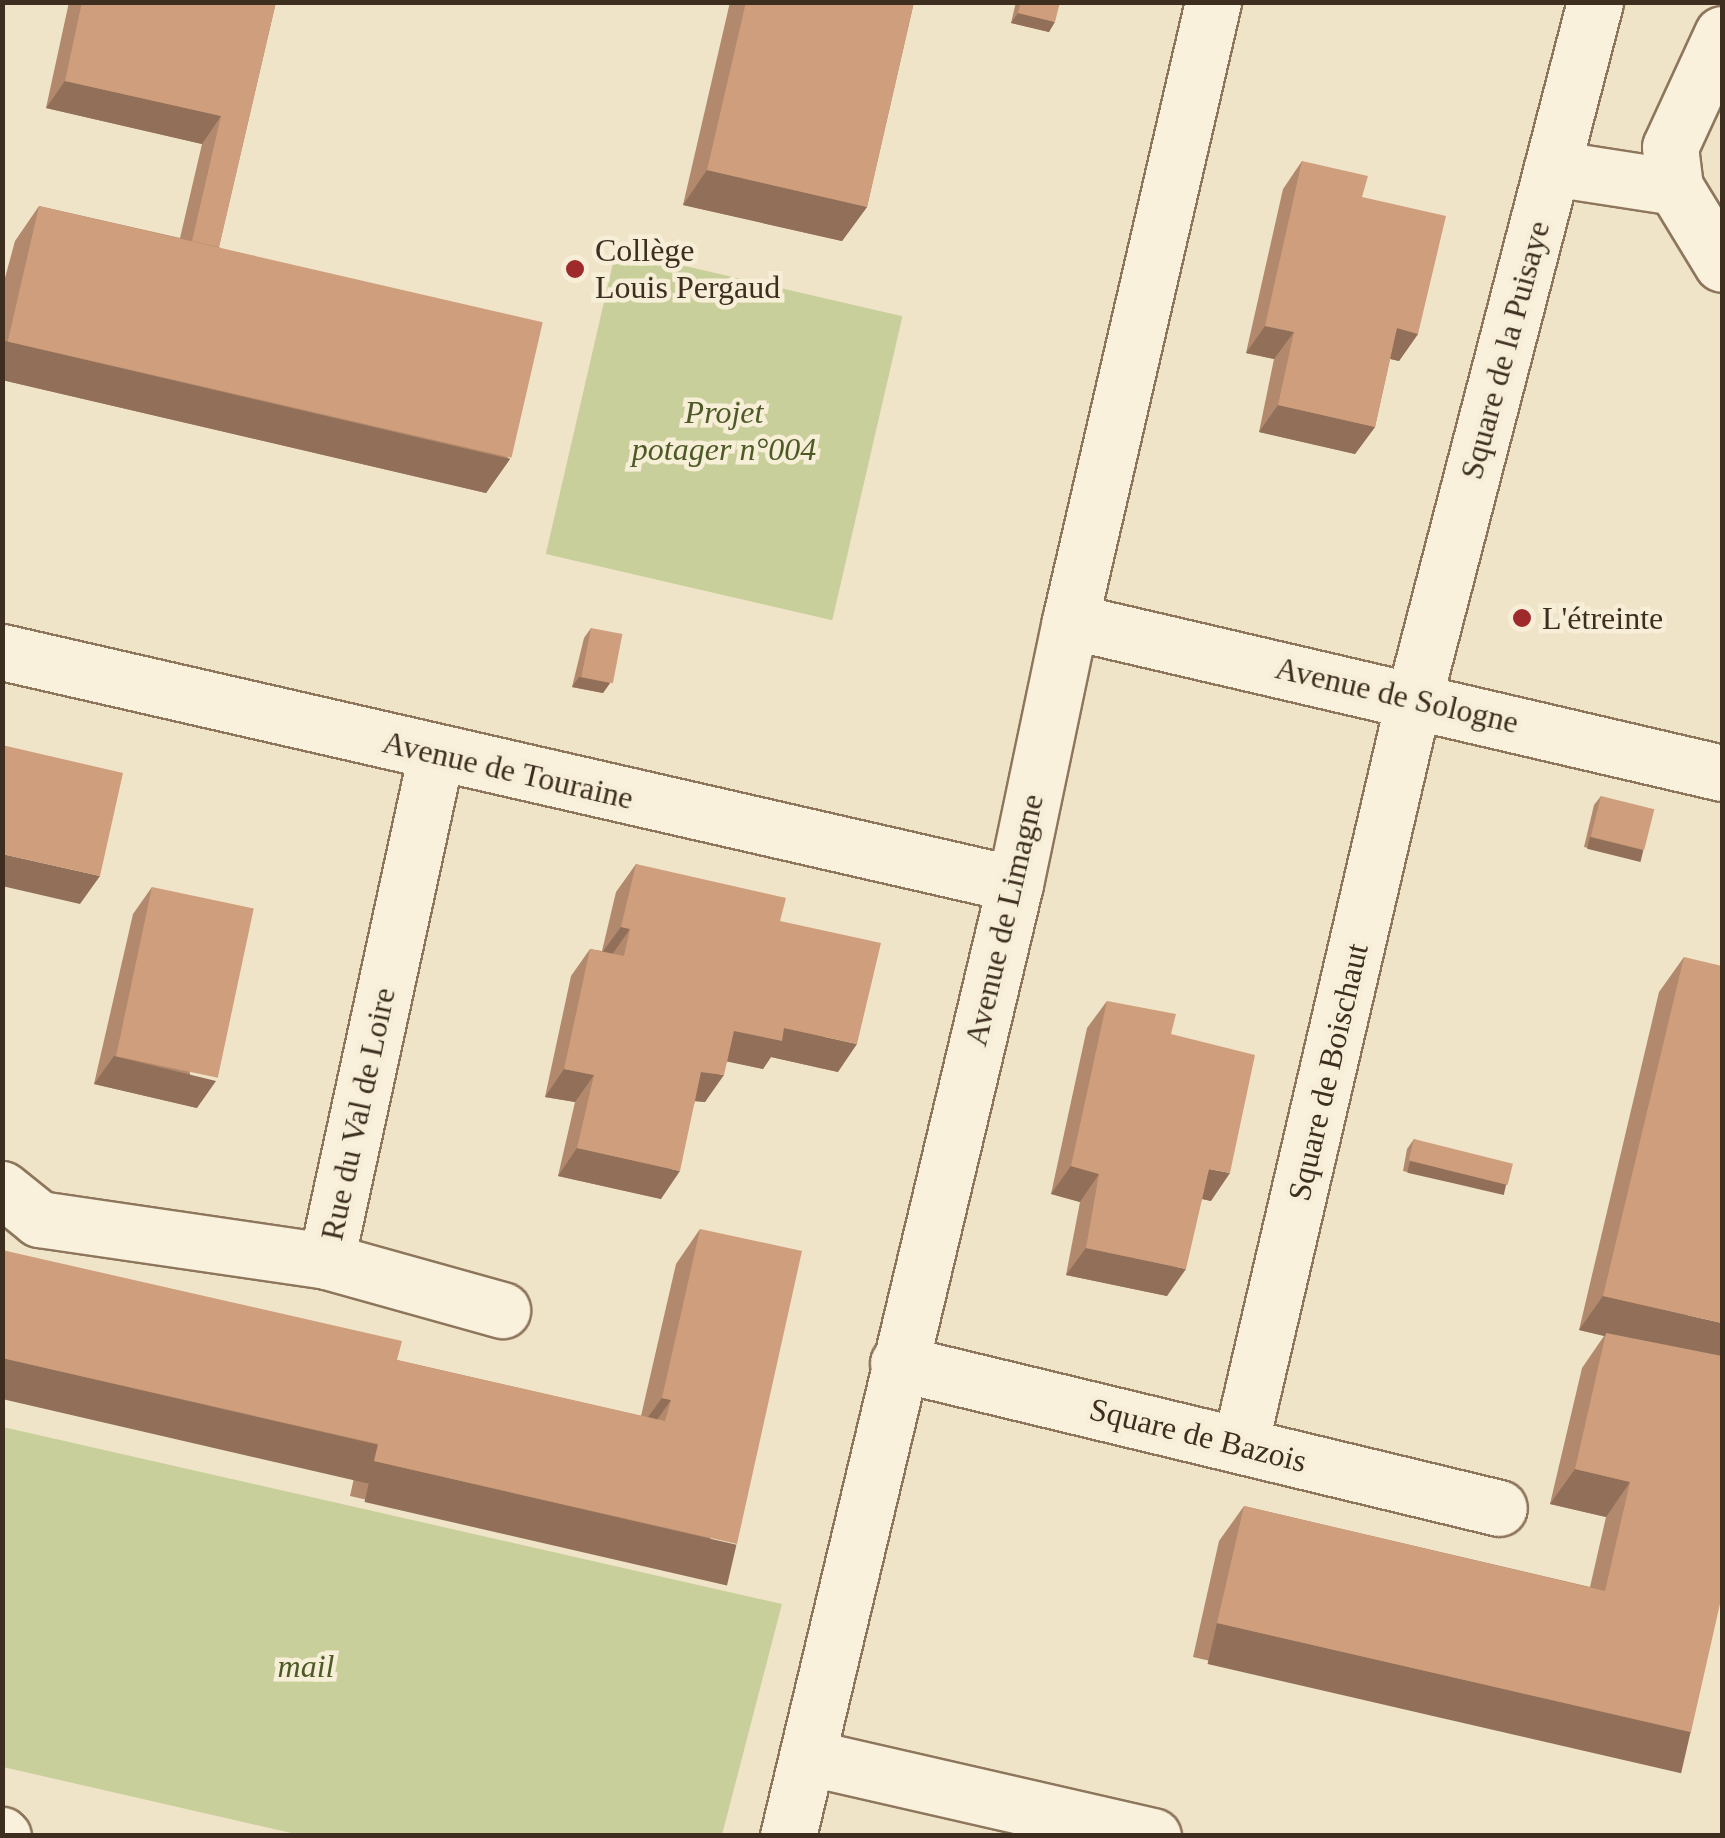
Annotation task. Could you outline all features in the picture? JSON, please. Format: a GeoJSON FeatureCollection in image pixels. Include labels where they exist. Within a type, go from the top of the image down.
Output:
{"type":"FeatureCollection","features":[{"type":"Feature","properties":{"kind":"street","name":"Avenue de Limagne"},"geometry":{"type":"LineString","coordinates":[[788,1836],[1015,884],[1070,621],[1213,2]]}},
{"type":"Feature","properties":{"kind":"street","name":"Square de la Puisaye"},"geometry":{"type":"LineString","coordinates":[[1414,698],[1595,2]]}},
{"type":"Feature","properties":{"kind":"street"},"geometry":{"type":"LineString","coordinates":[[1722,34],[1670,147],[1675,187],[1722,264]]}},
{"type":"Feature","properties":{"kind":"street"},"geometry":{"type":"LineString","coordinates":[[1552,168],[1675,187]]}},
{"type":"Feature","properties":{"kind":"street","name":"Avenue de Sologne"},"geometry":{"type":"LineString","coordinates":[[1070,621],[1414,698],[1722,773]]}},
{"type":"Feature","properties":{"kind":"street","name":"Avenue de Touraine"},"geometry":{"type":"LineString","coordinates":[[2,652],[1015,884]]}},
{"type":"Feature","properties":{"kind":"street","name":"Square de Boischaut"},"geometry":{"type":"LineString","coordinates":[[1240,1446],[1414,698]]}},
{"type":"Feature","properties":{"kind":"street","name":"Rue du Val de Loire"},"geometry":{"type":"LineString","coordinates":[[2,1189],[40,1219],[326,1262],[436,754]]}},
{"type":"Feature","properties":{"kind":"street"},"geometry":{"type":"LineString","coordinates":[[326,1262],[502,1310]]}},
{"type":"Feature","properties":{"kind":"street","name":"Square de Bazois"},"geometry":{"type":"LineString","coordinates":[[898,1363],[1498,1508]]}},
{"type":"Feature","properties":{"kind":"street"},"geometry":{"type":"LineString","coordinates":[[807,1757],[1153,1836]]}},
{"type":"Feature","properties":{"kind":"green space","name":"Projet potager n°004"},"geometry":{"type":"Polygon","coordinates":[[[616,250],[902,316],[832,620],[546,554],[616,250]]]}},
{"type":"Feature","properties":{"kind":"green space","name":"mail"},"geometry":{"type":"Polygon","coordinates":[[[3,1427],[782,1604],[722,1835],[300,1835],[3,1767],[3,1427]]]}},
{"type":"Feature","properties":{"kind":"building"},"geometry":{"type":"Polygon","coordinates":[[[82,2],[276,2],[219,247],[192,241],[221,116],[65,81],[82,2]]]}},
{"type":"Feature","properties":{"kind":"building"},"geometry":{"type":"Polygon","coordinates":[[[746,2],[914,2],[867,207],[707,170],[746,2]]]}},
{"type":"Feature","properties":{"kind":"building"},"geometry":{"type":"Polygon","coordinates":[[[1021,2],[1060,2],[1055,22],[1018,13],[1021,2]]]}},
{"type":"Feature","properties":{"kind":"building"},"geometry":{"type":"Polygon","coordinates":[[[1302,161],[1368,176],[1362,197],[1446,216],[1418,334],[1397,328],[1375,427],[1278,405],[1294,332],[1265,326],[1302,161]]]}},
{"type":"Feature","properties":{"kind":"building"},"geometry":{"type":"Polygon","coordinates":[[[39,206],[543,322],[511,458],[8,341],[39,206]]]}},
{"type":"Feature","properties":{"kind":"building"},"geometry":{"type":"Polygon","coordinates":[[[591,628],[622,634],[613,683],[581,677],[591,628]]]}},
{"type":"Feature","properties":{"kind":"building"},"geometry":{"type":"Polygon","coordinates":[[[2,745],[123,773],[100,876],[2,854],[2,745]]]}},
{"type":"Feature","properties":{"kind":"building"},"geometry":{"type":"Polygon","coordinates":[[[1601,796],[1654,809],[1644,850],[1591,837],[1601,796]]]}},
{"type":"Feature","properties":{"kind":"building"},"geometry":{"type":"Polygon","coordinates":[[[636,864],[786,898],[780,921],[881,943],[857,1044],[784,1028],[782,1041],[734,1031],[724,1075],[701,1072],[680,1171],[577,1148],[594,1075],[564,1069],[590,949],[624,956],[630,929],[621,927],[636,864]]]}},
{"type":"Feature","properties":{"kind":"building"},"geometry":{"type":"Polygon","coordinates":[[[152,887],[254,909],[218,1078],[116,1056],[152,887]]]}},
{"type":"Feature","properties":{"kind":"building"},"geometry":{"type":"Polygon","coordinates":[[[1684,957],[1722,966],[1722,1323],[1603,1296],[1684,957]]]}},
{"type":"Feature","properties":{"kind":"building"},"geometry":{"type":"Polygon","coordinates":[[[1107,1001],[1176,1014],[1171,1034],[1255,1055],[1230,1173],[1209,1169],[1186,1269],[1086,1248],[1099,1174],[1071,1166],[1107,1001]]]}},
{"type":"Feature","properties":{"kind":"building"},"geometry":{"type":"Polygon","coordinates":[[[1414,1139],[1513,1164],[1508,1185],[1409,1160],[1414,1139]]]}},
{"type":"Feature","properties":{"kind":"building"},"geometry":{"type":"Polygon","coordinates":[[[700,1229],[802,1251],[737,1544],[374,1461],[378,1444],[2,1358],[2,1250],[402,1341],[397,1360],[665,1421],[671,1400],[662,1398],[700,1229]]]}},
{"type":"Feature","properties":{"kind":"building"},"geometry":{"type":"Polygon","coordinates":[[[1606,1333],[1722,1356],[1722,1595],[1691,1732],[1217,1623],[1244,1506],[1605,1591],[1630,1482],[1575,1469],[1606,1333]]]}},
{"type":"Feature","properties":{"kind":"place","name":"Collège Louis Pergaud"},"geometry":{"type":"Point","coordinates":[575,269]}},
{"type":"Feature","properties":{"kind":"place","name":"L'étreinte"},"geometry":{"type":"Point","coordinates":[1522,618]}}]}
